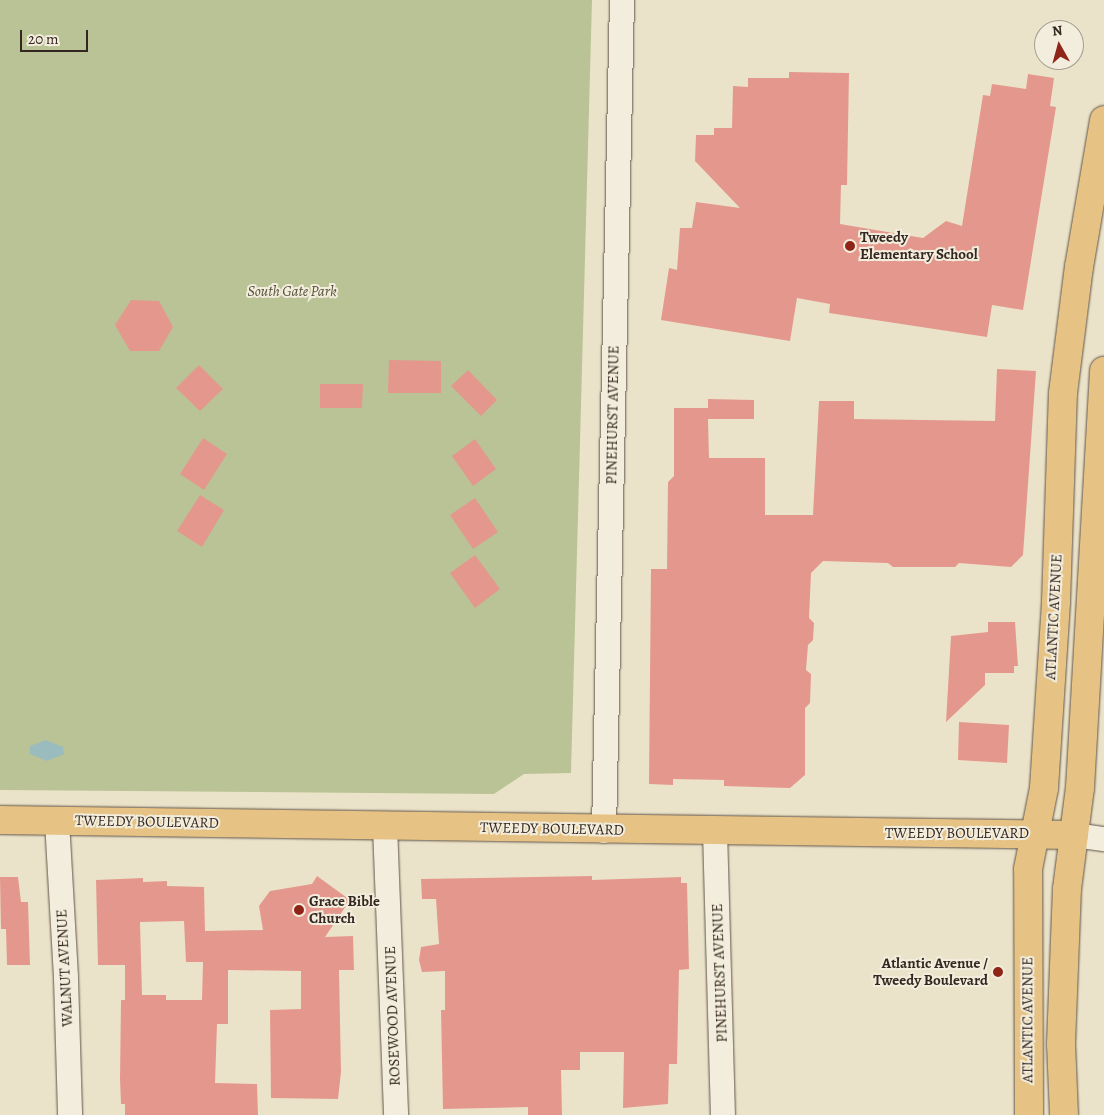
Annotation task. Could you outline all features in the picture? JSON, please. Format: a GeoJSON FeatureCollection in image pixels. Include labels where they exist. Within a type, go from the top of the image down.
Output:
{"type":"FeatureCollection","features":[{"type":"Feature","properties":{"kind":"main road","name":"ATLANTIC AVENUE"},"geometry":{"type":"LineString","coordinates":[[1029,1115],[1028,875],[1034,834],[1044,788],[1063,385],[1079,267],[1099,184],[1104,120]]}},
{"type":"Feature","properties":{"kind":"main road"},"geometry":{"type":"LineString","coordinates":[[1064,1115],[1061,1044],[1067,889],[1084,731],[1104,371]]}},
{"type":"Feature","properties":{"kind":"main road","name":"TWEEDY BOULEVARD"},"geometry":{"type":"LineString","coordinates":[[0,820],[604,831],[1074,835]]}},
{"type":"Feature","properties":{"kind":"street","name":"PINEHURST AVENUE"},"geometry":{"type":"LineString","coordinates":[[604,831],[622,0]]}},
{"type":"Feature","properties":{"kind":"street","name":"WALNUT AVENUE"},"geometry":{"type":"LineString","coordinates":[[57,821],[66,978],[70,1115]]}},
{"type":"Feature","properties":{"kind":"street","name":"ROSEWOOD AVENUE"},"geometry":{"type":"LineString","coordinates":[[386,826],[396,1115]]}},
{"type":"Feature","properties":{"kind":"street","name":"PINEHURST AVENUE"},"geometry":{"type":"LineString","coordinates":[[715,831],[724,1115]]}},
{"type":"Feature","properties":{"kind":"street","name":"TWEEDY BOULEVARD"},"geometry":{"type":"LineString","coordinates":[[1074,835],[1104,838]]}},
{"type":"Feature","properties":{"kind":"green space","name":"South Gate Park"},"geometry":{"type":"Polygon","coordinates":[[[0,0],[592,0],[571,773],[524,774],[494,794],[0,790],[0,0]]]}},
{"type":"Feature","properties":{"kind":"water"},"geometry":{"type":"Polygon","coordinates":[[[46,740],[63,747],[64,754],[47,761],[30,754],[30,746],[46,740]]]}},
{"type":"Feature","properties":{"kind":"building"},"geometry":{"type":"Polygon","coordinates":[[[789,72],[849,73],[847,185],[841,185],[840,224],[923,238],[946,221],[962,226],[983,95],[990,96],[992,84],[1026,89],[1028,74],[1054,78],[1050,106],[1056,107],[1023,310],[992,305],[987,337],[829,313],[830,304],[797,298],[790,341],[661,320],[669,268],[677,270],[680,228],[692,228],[696,202],[740,208],[695,161],[696,135],[714,135],[714,128],[732,128],[733,86],[748,87],[748,78],[789,78],[789,72]]]}},
{"type":"Feature","properties":{"kind":"building"},"geometry":{"type":"Polygon","coordinates":[[[131,300],[159,301],[173,327],[159,351],[130,351],[115,325],[131,300]]]}},
{"type":"Feature","properties":{"kind":"building"},"geometry":{"type":"Polygon","coordinates":[[[389,360],[441,361],[441,393],[388,393],[389,360]]]}},
{"type":"Feature","properties":{"kind":"building"},"geometry":{"type":"Polygon","coordinates":[[[199,365],[223,389],[200,411],[176,388],[199,365]]]}},
{"type":"Feature","properties":{"kind":"building"},"geometry":{"type":"Polygon","coordinates":[[[997,369],[1036,371],[1023,555],[1011,567],[959,563],[955,567],[893,567],[888,563],[823,561],[811,573],[809,618],[814,623],[813,640],[808,645],[806,670],[811,674],[810,703],[805,708],[805,775],[790,788],[724,786],[724,780],[673,779],[673,785],[649,784],[651,569],[667,569],[668,482],[674,476],[674,408],[708,408],[708,399],[754,400],[754,419],[708,419],[709,458],[765,458],[765,515],[813,515],[819,401],[854,401],[854,419],[995,421],[997,369]]]}},
{"type":"Feature","properties":{"kind":"building"},"geometry":{"type":"Polygon","coordinates":[[[468,370],[497,400],[481,416],[451,386],[468,370]]]}},
{"type":"Feature","properties":{"kind":"building"},"geometry":{"type":"Polygon","coordinates":[[[320,384],[363,384],[362,408],[320,408],[320,384]]]}},
{"type":"Feature","properties":{"kind":"building"},"geometry":{"type":"Polygon","coordinates":[[[203,438],[227,454],[204,490],[180,474],[203,438]]]}},
{"type":"Feature","properties":{"kind":"building"},"geometry":{"type":"Polygon","coordinates":[[[475,439],[496,469],[473,486],[452,456],[475,439]]]}},
{"type":"Feature","properties":{"kind":"building"},"geometry":{"type":"Polygon","coordinates":[[[200,495],[224,510],[202,547],[177,531],[200,495]]]}},
{"type":"Feature","properties":{"kind":"building"},"geometry":{"type":"Polygon","coordinates":[[[475,498],[498,532],[473,549],[450,515],[475,498]]]}},
{"type":"Feature","properties":{"kind":"building"},"geometry":{"type":"Polygon","coordinates":[[[475,555],[500,589],[475,608],[450,573],[475,555]]]}},
{"type":"Feature","properties":{"kind":"building"},"geometry":{"type":"Polygon","coordinates":[[[988,622],[1015,622],[1018,666],[1014,666],[1014,673],[985,673],[985,685],[946,722],[951,636],[988,632],[988,622]]]}},
{"type":"Feature","properties":{"kind":"building"},"geometry":{"type":"Polygon","coordinates":[[[959,722],[1009,725],[1007,763],[958,760],[959,722]]]}},
{"type":"Feature","properties":{"kind":"building"},"geometry":{"type":"Polygon","coordinates":[[[317,876],[350,900],[325,937],[353,936],[354,970],[339,970],[341,1072],[338,1099],[271,1098],[270,1010],[301,1009],[301,971],[228,970],[228,1024],[217,1024],[215,1083],[257,1084],[258,1115],[125,1115],[125,1104],[121,1104],[120,1079],[121,1000],[125,1000],[125,965],[98,965],[96,880],[143,878],[143,882],[167,881],[167,886],[204,887],[205,931],[263,930],[259,906],[270,891],[312,884],[317,876]],[[184,921],[140,922],[142,995],[166,995],[166,1000],[202,1000],[203,962],[186,962],[184,921]]]}},
{"type":"Feature","properties":{"kind":"building"},"geometry":{"type":"Polygon","coordinates":[[[592,876],[592,880],[681,877],[681,883],[687,883],[689,969],[679,970],[677,1064],[669,1064],[668,1104],[623,1108],[624,1052],[580,1052],[580,1070],[561,1070],[562,1115],[528,1115],[528,1107],[443,1109],[441,1010],[445,1010],[445,971],[422,972],[419,960],[421,947],[439,944],[436,899],[422,899],[421,879],[592,876]]]}},
{"type":"Feature","properties":{"kind":"building"},"geometry":{"type":"Polygon","coordinates":[[[0,877],[18,877],[21,902],[28,902],[30,965],[7,965],[6,929],[1,929],[0,877]]]}},
{"type":"Feature","properties":{"kind":"place","name":"Tweedy Elementary School"},"geometry":{"type":"Point","coordinates":[850,246]}},
{"type":"Feature","properties":{"kind":"place","name":"Grace Bible Church"},"geometry":{"type":"Point","coordinates":[299,910]}},
{"type":"Feature","properties":{"kind":"place","name":"Atlantic Avenue / Tweedy Boulevard"},"geometry":{"type":"Point","coordinates":[998,972]}}]}
